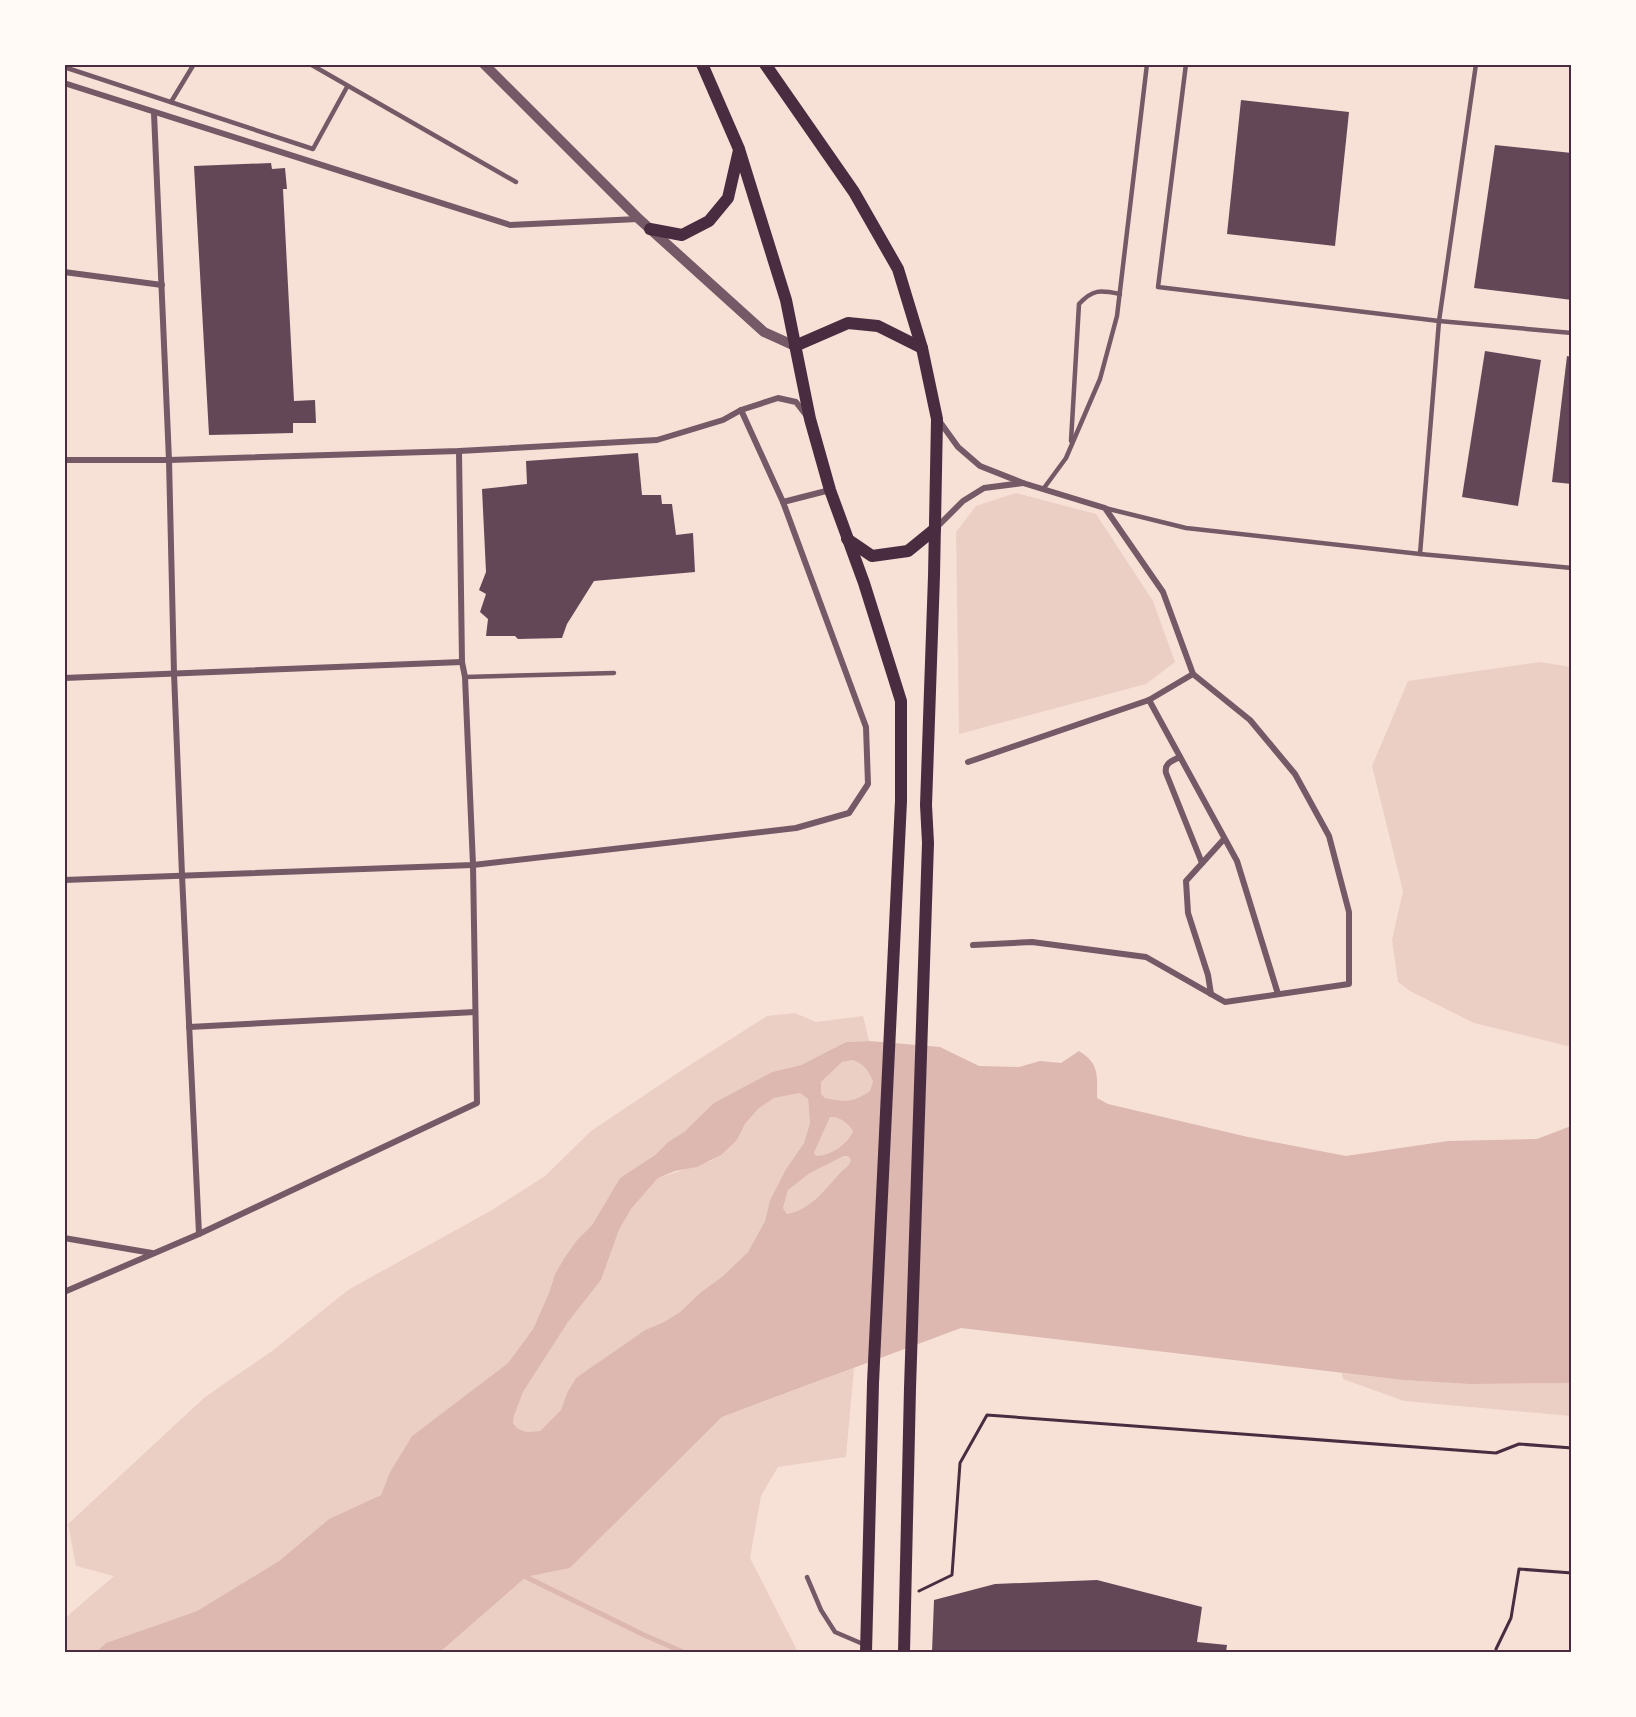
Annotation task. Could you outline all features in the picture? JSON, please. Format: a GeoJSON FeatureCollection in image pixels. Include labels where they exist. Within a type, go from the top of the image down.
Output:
{"type":"FeatureCollection","features":[{"type":"Feature","properties":{"kind":"main road"},"geometry":{"type":"LineString","coordinates":[[702,64],[739,149],[786,300],[810,419],[830,490],[864,583],[901,701],[901,801],[873,1383],[866,1649]]}},
{"type":"Feature","properties":{"kind":"main road"},"geometry":{"type":"LineString","coordinates":[[765,64],[854,192],[898,269],[922,348],[937,419],[928,843],[910,1388],[904,1653]]}},
{"type":"Feature","properties":{"kind":"main road"},"geometry":{"type":"LineString","coordinates":[[650,229],[682,235],[709,221],[728,198],[739,149]]}},
{"type":"Feature","properties":{"kind":"main road"},"geometry":{"type":"LineString","coordinates":[[795,346],[848,323],[878,326],[922,348]]}},
{"type":"Feature","properties":{"kind":"main road"},"geometry":{"type":"LineString","coordinates":[[847,539],[872,556],[908,552],[935,529]]}},
{"type":"Feature","properties":{"kind":"street"},"geometry":{"type":"LineString","coordinates":[[484,64],[650,229],[764,332],[795,346]]}},
{"type":"Feature","properties":{"kind":"street"},"geometry":{"type":"LineString","coordinates":[[64,83],[510,225],[639,219]]}},
{"type":"Feature","properties":{"kind":"street"},"geometry":{"type":"LineString","coordinates":[[154,112],[169,460],[182,875],[199,1234]]}},
{"type":"Feature","properties":{"kind":"street"},"geometry":{"type":"LineString","coordinates":[[64,272],[162,285]]}},
{"type":"Feature","properties":{"kind":"street"},"geometry":{"type":"LineString","coordinates":[[64,460],[169,460],[459,451],[657,441],[723,420],[741,410],[778,398],[796,402],[810,419]]}},
{"type":"Feature","properties":{"kind":"street"},"geometry":{"type":"LineString","coordinates":[[64,880],[473,864],[796,828],[849,813],[868,784],[866,727],[783,502],[741,410]]}},
{"type":"Feature","properties":{"kind":"street"},"geometry":{"type":"LineString","coordinates":[[937,419],[958,447],[980,466],[1023,483],[1105,508],[1163,592],[1194,674],[1250,720],[1295,774],[1329,836],[1349,912],[1349,984],[1225,1002],[1146,957],[1032,942],[973,945]]}},
{"type":"Feature","properties":{"kind":"street"},"geometry":{"type":"LineString","coordinates":[[64,1292],[199,1234],[477,1103],[473,864],[465,677],[462,662],[459,451]]}},
{"type":"Feature","properties":{"kind":"street"},"geometry":{"type":"LineString","coordinates":[[935,529],[963,501],[984,488],[1023,483]]}},
{"type":"Feature","properties":{"kind":"street"},"geometry":{"type":"LineString","coordinates":[[783,502],[830,490]]}},
{"type":"Feature","properties":{"kind":"street"},"geometry":{"type":"LineString","coordinates":[[64,678],[462,662]]}},
{"type":"Feature","properties":{"kind":"street"},"geometry":{"type":"LineString","coordinates":[[968,762],[1149,700],[1194,674]]}},
{"type":"Feature","properties":{"kind":"street"},"geometry":{"type":"LineString","coordinates":[[1149,700],[1237,861],[1278,994]]}},
{"type":"Feature","properties":{"kind":"street"},"geometry":{"type":"LineString","coordinates":[[1180,757],[1167,764],[1166,773],[1202,863]]}},
{"type":"Feature","properties":{"kind":"street"},"geometry":{"type":"LineString","coordinates":[[1211,994],[1208,975],[1188,913],[1186,881],[1224,838]]}},
{"type":"Feature","properties":{"kind":"street"},"geometry":{"type":"LineString","coordinates":[[189,1027],[475,1012]]}},
{"type":"Feature","properties":{"kind":"street"},"geometry":{"type":"LineString","coordinates":[[64,1238],[152,1253]]}},
{"type":"Feature","properties":{"kind":"lane"},"geometry":{"type":"LineString","coordinates":[[79,72],[84,64]]}},
{"type":"Feature","properties":{"kind":"lane"},"geometry":{"type":"LineString","coordinates":[[171,102],[194,64]]}},
{"type":"Feature","properties":{"kind":"lane"},"geometry":{"type":"LineString","coordinates":[[310,64],[516,182]]}},
{"type":"Feature","properties":{"kind":"lane"},"geometry":{"type":"LineString","coordinates":[[1044,488],[1066,458],[1100,379],[1117,315],[1147,64]]}},
{"type":"Feature","properties":{"kind":"lane"},"geometry":{"type":"LineString","coordinates":[[1186,64],[1158,287],[1439,321],[1572,333]]}},
{"type":"Feature","properties":{"kind":"lane"},"geometry":{"type":"LineString","coordinates":[[1420,554],[1439,321],[1476,64]]}},
{"type":"Feature","properties":{"kind":"lane"},"geometry":{"type":"LineString","coordinates":[[64,67],[313,149],[347,87]]}},
{"type":"Feature","properties":{"kind":"lane"},"geometry":{"type":"LineString","coordinates":[[1070,447],[1079,304],[1087,296],[1100,290],[1120,294]]}},
{"type":"Feature","properties":{"kind":"lane"},"geometry":{"type":"LineString","coordinates":[[1105,508],[1186,528],[1572,568]]}},
{"type":"Feature","properties":{"kind":"lane"},"geometry":{"type":"LineString","coordinates":[[465,677],[614,673]]}},
{"type":"Feature","properties":{"kind":"lane"},"geometry":{"type":"LineString","coordinates":[[807,1577],[820,1610],[835,1632],[866,1649]]}},
{"type":"Feature","properties":{"kind":"path"},"geometry":{"type":"LineString","coordinates":[[904,1598],[952,1575],[960,1463],[987,1415],[1496,1453],[1519,1444],[1572,1448]]}},
{"type":"Feature","properties":{"kind":"path"},"geometry":{"type":"LineString","coordinates":[[1496,1649],[1511,1618],[1519,1569],[1572,1573]]}},
{"type":"Feature","properties":{"kind":"shaded area"},"geometry":{"type":"Polygon","coordinates":[[[1016,493],[1096,514],[1153,601],[1175,662],[1146,684],[959,734],[956,532],[976,506],[1016,493]]]}},
{"type":"Feature","properties":{"kind":"shaded area"},"geometry":{"type":"Polygon","coordinates":[[[1540,662],[1571,667],[1571,1047],[1474,1023],[1410,991],[1398,982],[1392,940],[1403,891],[1372,766],[1408,681],[1540,662]]]}},
{"type":"Feature","properties":{"kind":"shaded area"},"geometry":{"type":"Polygon","coordinates":[[[795,1013],[816,1022],[863,1016],[869,1041],[846,1042],[801,1065],[772,1072],[715,1103],[655,1155],[620,1178],[592,1225],[565,1257],[555,1274],[533,1329],[508,1363],[412,1436],[390,1472],[381,1495],[329,1519],[279,1561],[197,1611],[106,1643],[96,1652],[65,1652],[65,1618],[114,1576],[76,1566],[68,1524],[205,1397],[272,1351],[348,1290],[492,1210],[545,1176],[591,1131],[679,1072],[767,1016],[795,1013]]]}},
{"type":"Feature","properties":{"kind":"shaded area"},"geometry":{"type":"Polygon","coordinates":[[[869,1041],[940,1047],[979,1066],[1019,1067],[1040,1061],[1061,1063],[1079,1051],[1091,1061],[1096,1071],[1097,1098],[1108,1104],[1248,1137],[1346,1156],[1448,1141],[1537,1139],[1571,1126],[1571,1383],[1469,1384],[1403,1380],[961,1328],[722,1417],[570,1568],[526,1577],[440,1652],[96,1652],[106,1643],[197,1611],[279,1561],[329,1519],[381,1495],[390,1472],[412,1436],[508,1363],[533,1329],[555,1274],[565,1257],[592,1225],[620,1178],[684,1132],[714,1103],[772,1072],[801,1065],[846,1042],[869,1041]],[[852,1060],[842,1062],[821,1082],[821,1094],[825,1098],[848,1100],[858,1098],[870,1091],[873,1081],[865,1068],[852,1060]],[[800,1093],[774,1098],[758,1109],[745,1124],[737,1140],[721,1155],[697,1167],[675,1171],[658,1178],[631,1209],[619,1230],[601,1280],[568,1322],[523,1392],[514,1416],[513,1423],[517,1428],[526,1432],[540,1431],[561,1410],[576,1378],[645,1330],[680,1312],[748,1252],[765,1221],[770,1200],[786,1169],[804,1143],[810,1123],[808,1099],[800,1093]],[[830,1117],[814,1153],[816,1156],[833,1152],[843,1145],[853,1131],[849,1125],[830,1117]],[[844,1156],[810,1173],[788,1190],[783,1208],[787,1214],[803,1208],[816,1199],[851,1160],[848,1156],[844,1156]]]}},
{"type":"Feature","properties":{"kind":"shaded area"},"geometry":{"type":"Polygon","coordinates":[[[847,1060],[856,1061],[866,1069],[873,1081],[870,1091],[858,1098],[848,1100],[825,1098],[821,1094],[821,1082],[847,1060]]]}},
{"type":"Feature","properties":{"kind":"shaded area"},"geometry":{"type":"Polygon","coordinates":[[[800,1093],[808,1099],[810,1123],[804,1143],[786,1169],[770,1200],[765,1221],[748,1252],[680,1312],[645,1330],[602,1360],[567,1393],[561,1410],[540,1431],[526,1432],[517,1428],[513,1423],[514,1416],[523,1392],[568,1322],[601,1280],[619,1230],[631,1209],[658,1178],[711,1161],[737,1140],[745,1124],[758,1109],[774,1098],[800,1093]]]}},
{"type":"Feature","properties":{"kind":"shaded area"},"geometry":{"type":"Polygon","coordinates":[[[830,1117],[843,1121],[853,1131],[851,1136],[838,1148],[816,1157],[814,1153],[830,1117]]]}},
{"type":"Feature","properties":{"kind":"shaded area"},"geometry":{"type":"Polygon","coordinates":[[[848,1156],[851,1160],[849,1164],[822,1194],[803,1209],[787,1214],[783,1208],[788,1190],[810,1173],[848,1156]]]}},
{"type":"Feature","properties":{"kind":"shaded area"},"geometry":{"type":"Polygon","coordinates":[[[854,1368],[846,1457],[778,1467],[761,1496],[750,1558],[798,1652],[440,1652],[526,1577],[570,1568],[722,1417],[854,1368]]]}},
{"type":"Feature","properties":{"kind":"shaded area"},"geometry":{"type":"Polygon","coordinates":[[[1342,1373],[1469,1384],[1571,1383],[1571,1416],[1404,1401],[1343,1379],[1342,1373]]]}},
{"type":"Feature","properties":{"kind":"building"},"geometry":{"type":"Polygon","coordinates":[[[1241,100],[1349,112],[1335,246],[1227,234],[1241,100]]]}},
{"type":"Feature","properties":{"kind":"building"},"geometry":{"type":"Polygon","coordinates":[[[1495,145],[1572,153],[1572,300],[1474,288],[1495,145]]]}},
{"type":"Feature","properties":{"kind":"building"},"geometry":{"type":"Polygon","coordinates":[[[271,163],[272,169],[285,168],[287,189],[283,189],[294,401],[315,400],[316,423],[293,423],[293,433],[209,435],[194,166],[271,163]]]}},
{"type":"Feature","properties":{"kind":"building"},"geometry":{"type":"Polygon","coordinates":[[[1485,351],[1541,360],[1518,506],[1462,497],[1485,351]]]}},
{"type":"Feature","properties":{"kind":"building"},"geometry":{"type":"Polygon","coordinates":[[[1567,356],[1572,357],[1572,484],[1552,482],[1567,356]]]}},
{"type":"Feature","properties":{"kind":"building"},"geometry":{"type":"Polygon","coordinates":[[[638,453],[642,495],[661,495],[662,504],[672,504],[676,535],[693,533],[695,572],[594,581],[567,624],[562,638],[518,639],[515,636],[486,636],[488,619],[480,612],[486,594],[479,590],[486,572],[482,489],[527,484],[526,461],[638,453]]]}},
{"type":"Feature","properties":{"kind":"building"},"geometry":{"type":"Polygon","coordinates":[[[1097,1580],[1202,1607],[1197,1642],[1227,1645],[1226,1652],[932,1652],[934,1600],[995,1584],[1097,1580]]]}},
{"type":"Feature","properties":{"kind":"waterway"},"geometry":{"type":"LineString","coordinates":[[521,1572],[526,1577],[683,1652]]}}]}
